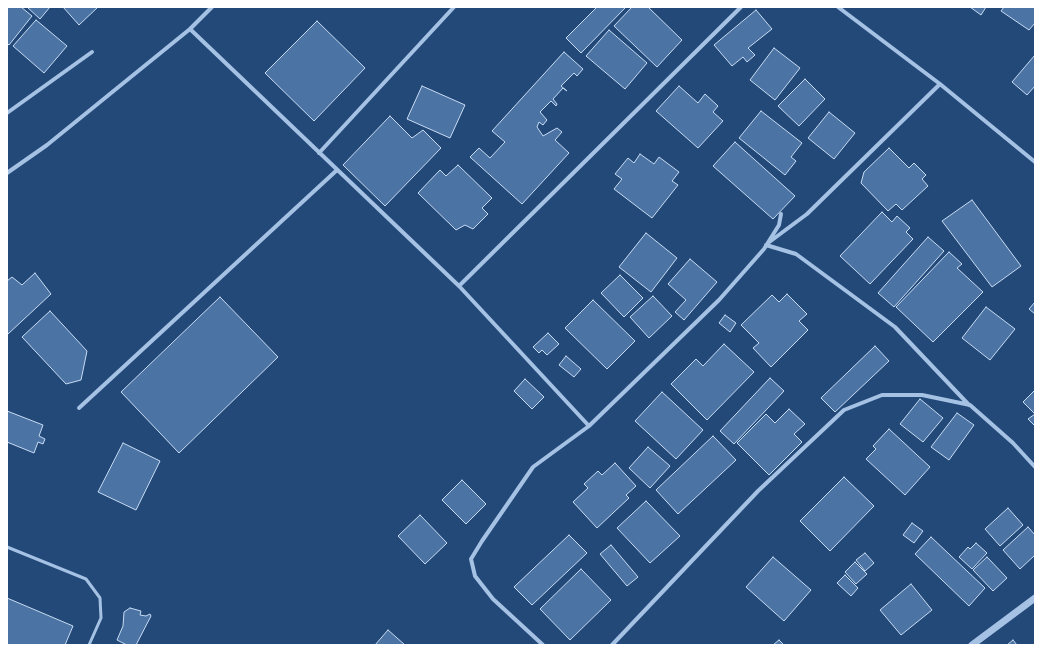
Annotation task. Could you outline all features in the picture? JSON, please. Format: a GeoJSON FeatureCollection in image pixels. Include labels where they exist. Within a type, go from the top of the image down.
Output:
{"type":"FeatureCollection","features":[{"type":"Feature","properties":{"kind":"street"},"geometry":{"type":"LineString","coordinates":[[7,172],[47,145],[190,29],[212,7]]}},
{"type":"Feature","properties":{"kind":"street"},"geometry":{"type":"LineString","coordinates":[[319,153],[454,7]]}},
{"type":"Feature","properties":{"kind":"street"},"geometry":{"type":"LineString","coordinates":[[459,286],[741,7]]}},
{"type":"Feature","properties":{"kind":"street"},"geometry":{"type":"LineString","coordinates":[[838,7],[940,84],[1035,162]]}},
{"type":"Feature","properties":{"kind":"street"},"geometry":{"type":"LineString","coordinates":[[190,29],[459,286],[589,426]]}},
{"type":"Feature","properties":{"kind":"street"},"geometry":{"type":"LineString","coordinates":[[7,113],[92,52]]}},
{"type":"Feature","properties":{"kind":"street"},"geometry":{"type":"LineString","coordinates":[[766,245],[807,214],[940,84]]}},
{"type":"Feature","properties":{"kind":"street"},"geometry":{"type":"LineString","coordinates":[[79,408],[337,170]]}},
{"type":"Feature","properties":{"kind":"street"},"geometry":{"type":"LineString","coordinates":[[543,645],[493,599],[475,576],[471,559],[533,467],[589,426],[719,300],[764,249],[778,225],[781,214]]}},
{"type":"Feature","properties":{"kind":"street"},"geometry":{"type":"LineString","coordinates":[[766,245],[796,254],[895,327],[970,405],[1013,443],[1035,467]]}},
{"type":"Feature","properties":{"kind":"street"},"geometry":{"type":"LineString","coordinates":[[612,645],[758,491],[844,410],[882,395],[922,395],[970,405]]}},
{"type":"Feature","properties":{"kind":"street"},"geometry":{"type":"LineString","coordinates":[[972,645],[1035,598]]}},
{"type":"Feature","properties":{"kind":"lane"},"geometry":{"type":"LineString","coordinates":[[7,547],[86,579],[100,598],[101,618],[89,645]]}},
{"type":"Feature","properties":{"kind":"building"},"geometry":{"type":"Polygon","coordinates":[[[7,7],[21,7],[32,16],[9,45],[7,43],[7,7]]]}},
{"type":"Feature","properties":{"kind":"building"},"geometry":{"type":"Polygon","coordinates":[[[27,7],[50,7],[40,19],[27,7]]]}},
{"type":"Feature","properties":{"kind":"building"},"geometry":{"type":"Polygon","coordinates":[[[63,7],[98,7],[79,25],[63,7]]]}},
{"type":"Feature","properties":{"kind":"building"},"geometry":{"type":"Polygon","coordinates":[[[597,7],[626,7],[581,53],[566,38],[597,7]]]}},
{"type":"Feature","properties":{"kind":"building"},"geometry":{"type":"Polygon","coordinates":[[[632,7],[648,7],[682,40],[657,67],[614,26],[632,7]]]}},
{"type":"Feature","properties":{"kind":"building"},"geometry":{"type":"Polygon","coordinates":[[[970,7],[986,7],[981,15],[970,7]]]}},
{"type":"Feature","properties":{"kind":"building"},"geometry":{"type":"Polygon","coordinates":[[[1004,7],[1035,7],[1035,23],[1029,30],[1001,11],[1004,7]]]}},
{"type":"Feature","properties":{"kind":"building"},"geometry":{"type":"Polygon","coordinates":[[[756,10],[772,29],[748,48],[755,55],[747,62],[743,57],[732,66],[714,45],[756,10]]]}},
{"type":"Feature","properties":{"kind":"building"},"geometry":{"type":"Polygon","coordinates":[[[36,20],[67,46],[44,73],[13,46],[36,20]]]}},
{"type":"Feature","properties":{"kind":"building"},"geometry":{"type":"Polygon","coordinates":[[[317,21],[365,68],[314,121],[265,73],[317,21]]]}},
{"type":"Feature","properties":{"kind":"building"},"geometry":{"type":"Polygon","coordinates":[[[609,30],[647,63],[625,89],[586,56],[609,30]]]}},
{"type":"Feature","properties":{"kind":"building"},"geometry":{"type":"Polygon","coordinates":[[[774,48],[800,68],[775,100],[750,80],[774,48]]]}},
{"type":"Feature","properties":{"kind":"building"},"geometry":{"type":"Polygon","coordinates":[[[564,52],[583,69],[577,76],[574,73],[561,86],[567,91],[563,88],[553,99],[557,104],[556,106],[551,101],[540,112],[547,120],[543,125],[539,122],[537,127],[543,136],[557,128],[562,132],[555,140],[569,153],[522,204],[470,157],[479,148],[490,158],[505,142],[492,131],[564,52]]]}},
{"type":"Feature","properties":{"kind":"building"},"geometry":{"type":"Polygon","coordinates":[[[1035,55],[1035,86],[1027,95],[1012,82],[1035,55]]]}},
{"type":"Feature","properties":{"kind":"building"},"geometry":{"type":"Polygon","coordinates":[[[805,79],[825,99],[799,126],[778,106],[805,79]]]}},
{"type":"Feature","properties":{"kind":"building"},"geometry":{"type":"Polygon","coordinates":[[[422,86],[465,105],[450,138],[407,119],[422,86]]]}},
{"type":"Feature","properties":{"kind":"building"},"geometry":{"type":"Polygon","coordinates":[[[679,86],[698,103],[705,94],[718,106],[713,112],[723,121],[698,148],[656,111],[679,86]]]}},
{"type":"Feature","properties":{"kind":"building"},"geometry":{"type":"Polygon","coordinates":[[[761,111],[802,143],[791,157],[796,161],[785,175],[739,138],[761,111]]]}},
{"type":"Feature","properties":{"kind":"building"},"geometry":{"type":"Polygon","coordinates":[[[829,112],[855,133],[834,159],[808,138],[829,112]]]}},
{"type":"Feature","properties":{"kind":"building"},"geometry":{"type":"Polygon","coordinates":[[[390,116],[412,138],[423,130],[441,148],[385,206],[343,165],[390,116]]]}},
{"type":"Feature","properties":{"kind":"building"},"geometry":{"type":"Polygon","coordinates":[[[735,142],[795,196],[773,219],[713,166],[735,142]]]}},
{"type":"Feature","properties":{"kind":"building"},"geometry":{"type":"Polygon","coordinates":[[[889,148],[909,168],[914,163],[926,175],[922,179],[928,186],[902,210],[896,204],[888,211],[861,183],[864,172],[889,148]]]}},
{"type":"Feature","properties":{"kind":"building"},"geometry":{"type":"Polygon","coordinates":[[[640,154],[654,164],[659,157],[679,172],[672,181],[678,185],[652,218],[614,189],[622,179],[615,174],[628,158],[634,163],[640,154]]]}},
{"type":"Feature","properties":{"kind":"building"},"geometry":{"type":"Polygon","coordinates":[[[458,165],[492,198],[482,208],[488,214],[473,229],[465,225],[456,230],[418,193],[440,170],[446,176],[458,165]]]}},
{"type":"Feature","properties":{"kind":"building"},"geometry":{"type":"Polygon","coordinates":[[[972,200],[1021,266],[992,287],[942,221],[972,200]]]}},
{"type":"Feature","properties":{"kind":"building"},"geometry":{"type":"Polygon","coordinates":[[[882,212],[892,222],[897,216],[910,228],[906,232],[913,239],[870,284],[840,256],[882,212]]]}},
{"type":"Feature","properties":{"kind":"building"},"geometry":{"type":"Polygon","coordinates":[[[646,233],[677,258],[651,292],[619,267],[646,233]]]}},
{"type":"Feature","properties":{"kind":"building"},"geometry":{"type":"Polygon","coordinates":[[[928,237],[944,251],[894,307],[878,293],[928,237]]]}},
{"type":"Feature","properties":{"kind":"building"},"geometry":{"type":"Polygon","coordinates":[[[949,252],[962,264],[957,268],[983,292],[933,342],[896,307],[949,252]]]}},
{"type":"Feature","properties":{"kind":"building"},"geometry":{"type":"Polygon","coordinates":[[[690,259],[717,282],[684,320],[675,312],[686,300],[668,284],[690,259]]]}},
{"type":"Feature","properties":{"kind":"building"},"geometry":{"type":"Polygon","coordinates":[[[35,273],[51,294],[8,334],[7,281],[12,277],[22,285],[35,273]]]}},
{"type":"Feature","properties":{"kind":"building"},"geometry":{"type":"Polygon","coordinates":[[[620,275],[643,298],[624,317],[601,293],[620,275]]]}},
{"type":"Feature","properties":{"kind":"building"},"geometry":{"type":"Polygon","coordinates":[[[787,294],[807,314],[799,321],[808,330],[771,367],[753,348],[759,343],[741,325],[772,295],[779,302],[787,294]]]}},
{"type":"Feature","properties":{"kind":"building"},"geometry":{"type":"Polygon","coordinates":[[[653,296],[672,316],[649,338],[630,317],[653,296]]]}},
{"type":"Feature","properties":{"kind":"building"},"geometry":{"type":"Polygon","coordinates":[[[220,297],[278,357],[179,453],[121,392],[220,297]]]}},
{"type":"Feature","properties":{"kind":"building"},"geometry":{"type":"Polygon","coordinates":[[[593,300],[635,341],[607,369],[565,328],[593,300]]]}},
{"type":"Feature","properties":{"kind":"building"},"geometry":{"type":"Polygon","coordinates":[[[1035,302],[1035,314],[1029,309],[1035,302]]]}},
{"type":"Feature","properties":{"kind":"building"},"geometry":{"type":"Polygon","coordinates":[[[986,307],[1015,329],[990,360],[962,338],[986,307]]]}},
{"type":"Feature","properties":{"kind":"building"},"geometry":{"type":"Polygon","coordinates":[[[50,311],[87,351],[81,380],[66,384],[22,337],[50,311]]]}},
{"type":"Feature","properties":{"kind":"building"},"geometry":{"type":"Polygon","coordinates":[[[725,315],[736,323],[730,332],[719,323],[725,315]]]}},
{"type":"Feature","properties":{"kind":"building"},"geometry":{"type":"Polygon","coordinates":[[[548,333],[559,344],[547,355],[542,350],[539,353],[533,347],[548,333]]]}},
{"type":"Feature","properties":{"kind":"building"},"geometry":{"type":"Polygon","coordinates":[[[724,344],[754,372],[707,420],[671,384],[696,359],[703,366],[724,344]]]}},
{"type":"Feature","properties":{"kind":"building"},"geometry":{"type":"Polygon","coordinates":[[[875,346],[889,361],[835,412],[821,398],[875,346]]]}},
{"type":"Feature","properties":{"kind":"building"},"geometry":{"type":"Polygon","coordinates":[[[566,356],[581,369],[574,377],[559,365],[566,356]]]}},
{"type":"Feature","properties":{"kind":"building"},"geometry":{"type":"Polygon","coordinates":[[[770,378],[784,391],[734,444],[720,431],[770,378]]]}},
{"type":"Feature","properties":{"kind":"building"},"geometry":{"type":"Polygon","coordinates":[[[525,379],[544,397],[532,409],[514,391],[525,379]]]}},
{"type":"Feature","properties":{"kind":"building"},"geometry":{"type":"Polygon","coordinates":[[[1035,390],[1035,414],[1023,402],[1035,390]]]}},
{"type":"Feature","properties":{"kind":"building"},"geometry":{"type":"Polygon","coordinates":[[[662,392],[703,430],[676,459],[635,421],[662,392]]]}},
{"type":"Feature","properties":{"kind":"building"},"geometry":{"type":"Polygon","coordinates":[[[920,399],[943,418],[923,442],[900,424],[920,399]]]}},
{"type":"Feature","properties":{"kind":"building"},"geometry":{"type":"Polygon","coordinates":[[[789,409],[805,424],[794,434],[802,442],[769,475],[737,443],[766,414],[775,423],[789,409]]]}},
{"type":"Feature","properties":{"kind":"building"},"geometry":{"type":"Polygon","coordinates":[[[7,411],[43,425],[39,436],[45,439],[43,444],[38,442],[34,453],[7,442],[7,411]]]}},
{"type":"Feature","properties":{"kind":"building"},"geometry":{"type":"Polygon","coordinates":[[[957,413],[974,425],[949,460],[931,447],[957,413]]]}},
{"type":"Feature","properties":{"kind":"building"},"geometry":{"type":"Polygon","coordinates":[[[1035,414],[1035,426],[1028,419],[1035,414]]]}},
{"type":"Feature","properties":{"kind":"building"},"geometry":{"type":"Polygon","coordinates":[[[889,429],[930,467],[905,495],[866,459],[876,449],[873,446],[889,429]]]}},
{"type":"Feature","properties":{"kind":"building"},"geometry":{"type":"Polygon","coordinates":[[[713,436],[736,460],[678,514],[656,490],[713,436]]]}},
{"type":"Feature","properties":{"kind":"building"},"geometry":{"type":"Polygon","coordinates":[[[123,443],[160,461],[136,510],[98,492],[123,443]]]}},
{"type":"Feature","properties":{"kind":"building"},"geometry":{"type":"Polygon","coordinates":[[[648,447],[670,466],[650,488],[629,468],[648,447]]]}},
{"type":"Feature","properties":{"kind":"building"},"geometry":{"type":"Polygon","coordinates":[[[615,463],[636,486],[626,495],[629,498],[597,528],[573,502],[588,488],[584,484],[598,471],[602,475],[615,463]]]}},
{"type":"Feature","properties":{"kind":"building"},"geometry":{"type":"Polygon","coordinates":[[[844,477],[874,506],[830,551],[800,521],[844,477]]]}},
{"type":"Feature","properties":{"kind":"building"},"geometry":{"type":"Polygon","coordinates":[[[462,480],[486,504],[466,524],[442,500],[462,480]]]}},
{"type":"Feature","properties":{"kind":"building"},"geometry":{"type":"Polygon","coordinates":[[[646,501],[680,536],[650,563],[617,528],[646,501]]]}},
{"type":"Feature","properties":{"kind":"building"},"geometry":{"type":"Polygon","coordinates":[[[1008,508],[1023,525],[1000,546],[985,529],[1008,508]]]}},
{"type":"Feature","properties":{"kind":"building"},"geometry":{"type":"Polygon","coordinates":[[[420,515],[447,543],[425,564],[398,536],[420,515]]]}},
{"type":"Feature","properties":{"kind":"building"},"geometry":{"type":"Polygon","coordinates":[[[912,523],[923,531],[914,543],[903,535],[912,523]]]}},
{"type":"Feature","properties":{"kind":"building"},"geometry":{"type":"Polygon","coordinates":[[[1028,527],[1035,535],[1035,555],[1020,569],[1003,550],[1028,527]]]}},
{"type":"Feature","properties":{"kind":"building"},"geometry":{"type":"Polygon","coordinates":[[[569,535],[587,553],[532,605],[514,587],[569,535]]]}},
{"type":"Feature","properties":{"kind":"building"},"geometry":{"type":"Polygon","coordinates":[[[931,537],[985,588],[969,606],[915,554],[931,537]]]}},
{"type":"Feature","properties":{"kind":"building"},"geometry":{"type":"Polygon","coordinates":[[[976,543],[987,553],[972,569],[959,557],[968,547],[970,549],[976,543]]]}},
{"type":"Feature","properties":{"kind":"building"},"geometry":{"type":"Polygon","coordinates":[[[611,545],[638,577],[627,586],[600,554],[611,545]]]}},
{"type":"Feature","properties":{"kind":"building"},"geometry":{"type":"Polygon","coordinates":[[[865,553],[874,563],[865,571],[856,560],[865,553]]]}},
{"type":"Feature","properties":{"kind":"building"},"geometry":{"type":"Polygon","coordinates":[[[773,557],[811,590],[784,621],[746,587],[773,557]]]}},
{"type":"Feature","properties":{"kind":"building"},"geometry":{"type":"Polygon","coordinates":[[[987,557],[1007,578],[993,591],[973,570],[987,557]]]}},
{"type":"Feature","properties":{"kind":"building"},"geometry":{"type":"Polygon","coordinates":[[[855,562],[867,574],[856,584],[845,572],[855,562]]]}},
{"type":"Feature","properties":{"kind":"building"},"geometry":{"type":"Polygon","coordinates":[[[581,569],[611,600],[570,640],[540,609],[581,569]]]}},
{"type":"Feature","properties":{"kind":"building"},"geometry":{"type":"Polygon","coordinates":[[[845,575],[858,588],[851,596],[837,583],[845,575]]]}},
{"type":"Feature","properties":{"kind":"building"},"geometry":{"type":"Polygon","coordinates":[[[911,584],[932,610],[901,635],[880,610],[911,584]]]}},
{"type":"Feature","properties":{"kind":"building"},"geometry":{"type":"Polygon","coordinates":[[[7,598],[73,626],[65,645],[7,645],[7,598]]]}},
{"type":"Feature","properties":{"kind":"building"},"geometry":{"type":"Polygon","coordinates":[[[130,608],[141,611],[140,615],[146,616],[150,614],[151,616],[136,645],[127,645],[117,640],[123,626],[124,612],[130,608]]]}},
{"type":"Feature","properties":{"kind":"building"},"geometry":{"type":"Polygon","coordinates":[[[388,630],[405,645],[375,645],[388,630]]]}},
{"type":"Feature","properties":{"kind":"building"},"geometry":{"type":"Polygon","coordinates":[[[779,640],[784,645],[773,645],[779,640]]]}},
{"type":"Feature","properties":{"kind":"building"},"geometry":{"type":"Polygon","coordinates":[[[1013,640],[1017,645],[1007,645],[1013,640]]]}}]}
